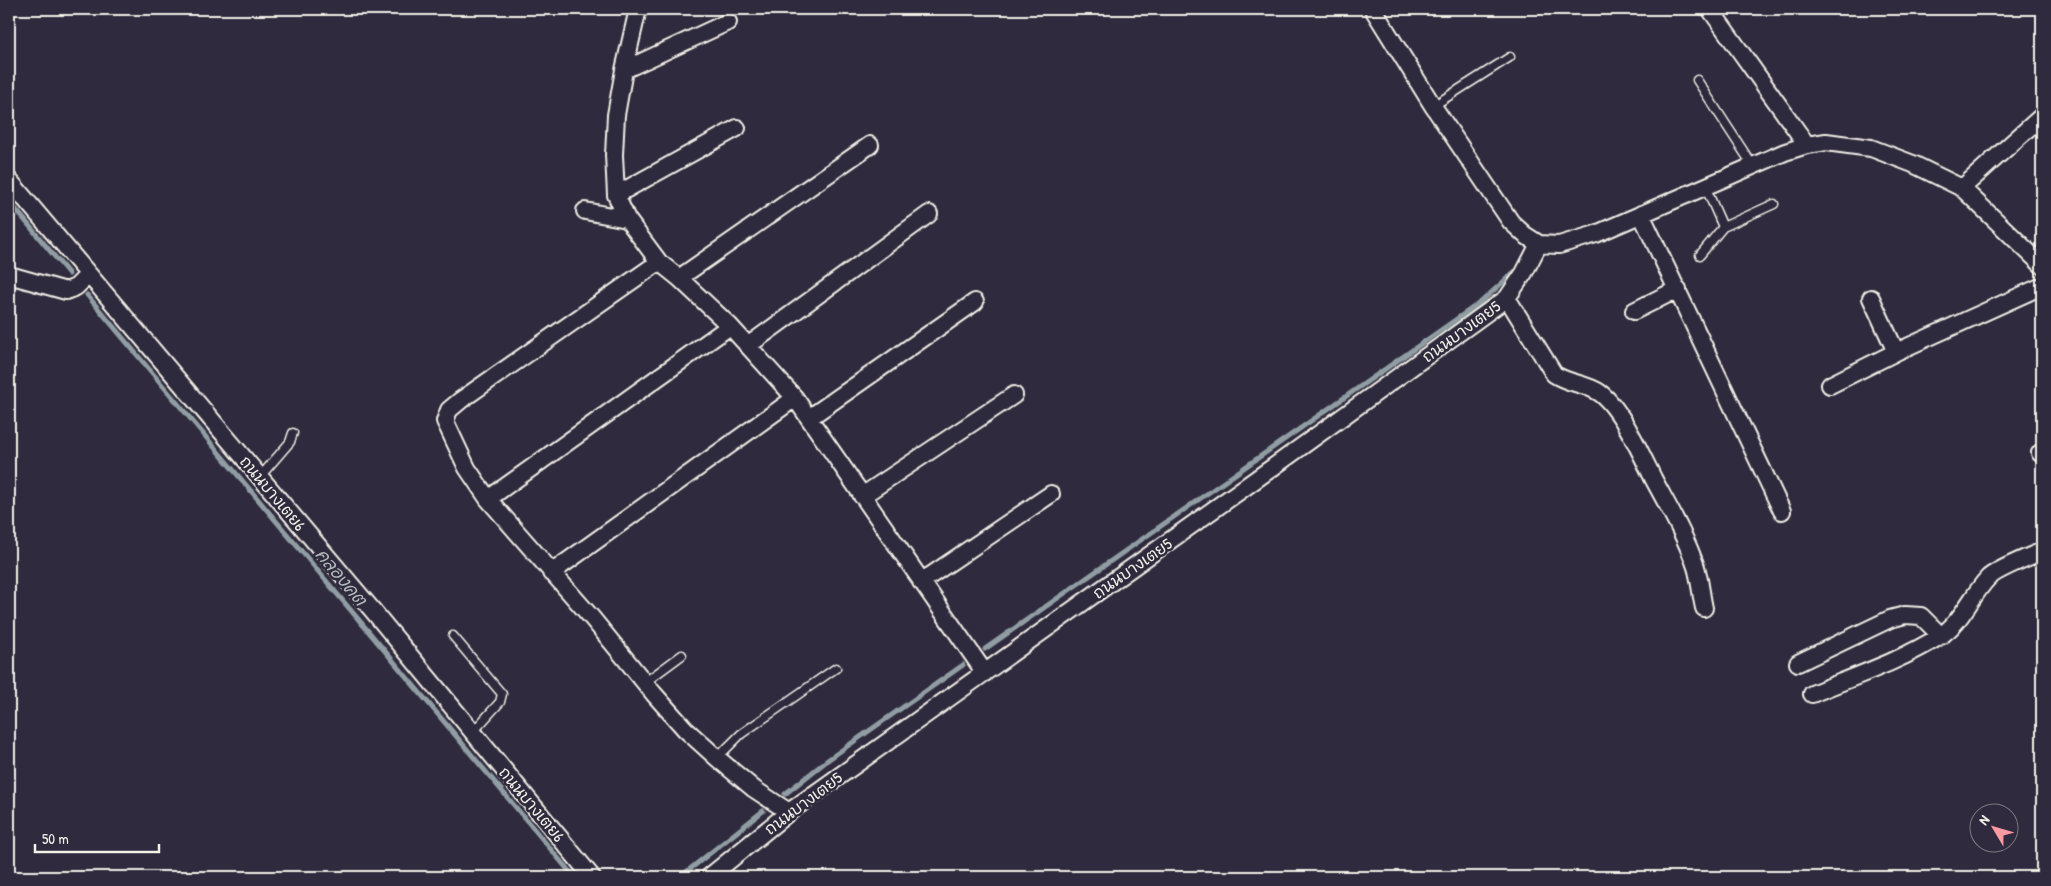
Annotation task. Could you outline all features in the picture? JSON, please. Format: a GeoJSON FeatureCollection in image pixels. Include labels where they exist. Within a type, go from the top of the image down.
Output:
{"type":"FeatureCollection","features":[{"type":"Feature","properties":{"kind":"street"},"geometry":{"type":"LineString","coordinates":[[638,9],[616,114],[614,155],[616,195],[627,219],[659,262],[679,278],[730,326],[795,398],[985,673]]}},
{"type":"Feature","properties":{"kind":"street"},"geometry":{"type":"LineString","coordinates":[[1710,9],[1806,145]]}},
{"type":"Feature","properties":{"kind":"street"},"geometry":{"type":"LineString","coordinates":[[1379,11],[1434,106],[1511,222],[1525,235],[1540,244],[1559,245],[1596,234],[1785,152],[1806,145],[1826,142],[1871,148],[1913,164],[1962,188],[2042,265]]}},
{"type":"Feature","properties":{"kind":"street"},"geometry":{"type":"LineString","coordinates":[[624,70],[728,22]]}},
{"type":"Feature","properties":{"kind":"street"},"geometry":{"type":"LineString","coordinates":[[1962,188],[2042,116]]}},
{"type":"Feature","properties":{"kind":"street"},"geometry":{"type":"LineString","coordinates":[[616,195],[737,128]]}},
{"type":"Feature","properties":{"kind":"street"},"geometry":{"type":"LineString","coordinates":[[679,278],[870,144]]}},
{"type":"Feature","properties":{"kind":"street","name":"ถนนบางเตย6"},"geometry":{"type":"LineString","coordinates":[[9,180],[374,612],[592,877]]}},
{"type":"Feature","properties":{"kind":"street"},"geometry":{"type":"LineString","coordinates":[[585,211],[627,219]]}},
{"type":"Feature","properties":{"kind":"street"},"geometry":{"type":"LineString","coordinates":[[749,346],[929,214]]}},
{"type":"Feature","properties":{"kind":"street"},"geometry":{"type":"LineString","coordinates":[[1641,214],[1782,511]]}},
{"type":"Feature","properties":{"kind":"street","name":"ถนนบางเตย5"},"geometry":{"type":"LineString","coordinates":[[709,877],[789,812],[1261,476],[1507,298],[1540,244]]}},
{"type":"Feature","properties":{"kind":"street"},"geometry":{"type":"LineString","coordinates":[[659,262],[461,400],[449,410],[445,421],[467,468],[488,499],[592,618],[644,683],[685,729],[717,758],[754,790],[789,812]]}},
{"type":"Feature","properties":{"kind":"street"},"geometry":{"type":"LineString","coordinates":[[9,275],[66,291],[76,287],[88,275]]}},
{"type":"Feature","properties":{"kind":"street"},"geometry":{"type":"LineString","coordinates":[[1830,385],[1896,352],[2042,286]]}},
{"type":"Feature","properties":{"kind":"street"},"geometry":{"type":"LineString","coordinates":[[1634,311],[1678,289]]}},
{"type":"Feature","properties":{"kind":"street"},"geometry":{"type":"LineString","coordinates":[[1507,298],[1554,374],[1563,380],[1585,385],[1600,393],[1617,413],[1676,522],[1696,568],[1704,608]]}},
{"type":"Feature","properties":{"kind":"street"},"geometry":{"type":"LineString","coordinates":[[1871,298],[1896,352]]}},
{"type":"Feature","properties":{"kind":"street"},"geometry":{"type":"LineString","coordinates":[[809,418],[975,302]]}},
{"type":"Feature","properties":{"kind":"street"},"geometry":{"type":"LineString","coordinates":[[488,499],[730,326]]}},
{"type":"Feature","properties":{"kind":"street"},"geometry":{"type":"LineString","coordinates":[[862,496],[1014,395]]}},
{"type":"Feature","properties":{"kind":"street"},"geometry":{"type":"LineString","coordinates":[[551,572],[795,398]]}},
{"type":"Feature","properties":{"kind":"street"},"geometry":{"type":"LineString","coordinates":[[921,582],[1051,494]]}},
{"type":"Feature","properties":{"kind":"street"},"geometry":{"type":"LineString","coordinates":[[1812,694],[1905,655],[1941,636],[1956,622],[1968,603],[1990,576],[2042,551]]}},
{"type":"Feature","properties":{"kind":"street"},"geometry":{"type":"LineString","coordinates":[[1798,663],[1890,619],[1905,615],[1921,616],[1941,636]]}},
{"type":"Feature","properties":{"kind":"lane"},"geometry":{"type":"LineString","coordinates":[[1434,106],[1510,57]]}},
{"type":"Feature","properties":{"kind":"lane"},"geometry":{"type":"LineString","coordinates":[[1697,80],[1753,166]]}},
{"type":"Feature","properties":{"kind":"lane"},"geometry":{"type":"LineString","coordinates":[[1705,186],[1723,227]]}},
{"type":"Feature","properties":{"kind":"lane"},"geometry":{"type":"LineString","coordinates":[[1700,255],[1723,227],[1774,204]]}},
{"type":"Feature","properties":{"kind":"lane"},"geometry":{"type":"LineString","coordinates":[[259,478],[290,442],[293,433]]}},
{"type":"Feature","properties":{"kind":"lane"},"geometry":{"type":"LineString","coordinates":[[452,636],[502,694],[500,702],[472,733]]}},
{"type":"Feature","properties":{"kind":"lane"},"geometry":{"type":"LineString","coordinates":[[644,683],[682,655]]}},
{"type":"Feature","properties":{"kind":"lane"},"geometry":{"type":"LineString","coordinates":[[717,758],[749,729],[836,668]]}},
{"type":"Feature","properties":{"kind":"waterway","name":"คลองคต"},"geometry":{"type":"LineString","coordinates":[[9,201],[69,274]]}},
{"type":"Feature","properties":{"kind":"waterway"},"geometry":{"type":"LineString","coordinates":[[985,649],[1481,302],[1514,272]]}},
{"type":"Feature","properties":{"kind":"waterway","name":"คลองคต"},"geometry":{"type":"LineString","coordinates":[[87,295],[574,877]]}},
{"type":"Feature","properties":{"kind":"waterway"},"geometry":{"type":"LineString","coordinates":[[785,794],[829,759],[963,665]]}},
{"type":"Feature","properties":{"kind":"waterway"},"geometry":{"type":"LineString","coordinates":[[680,877],[763,811]]}}]}
